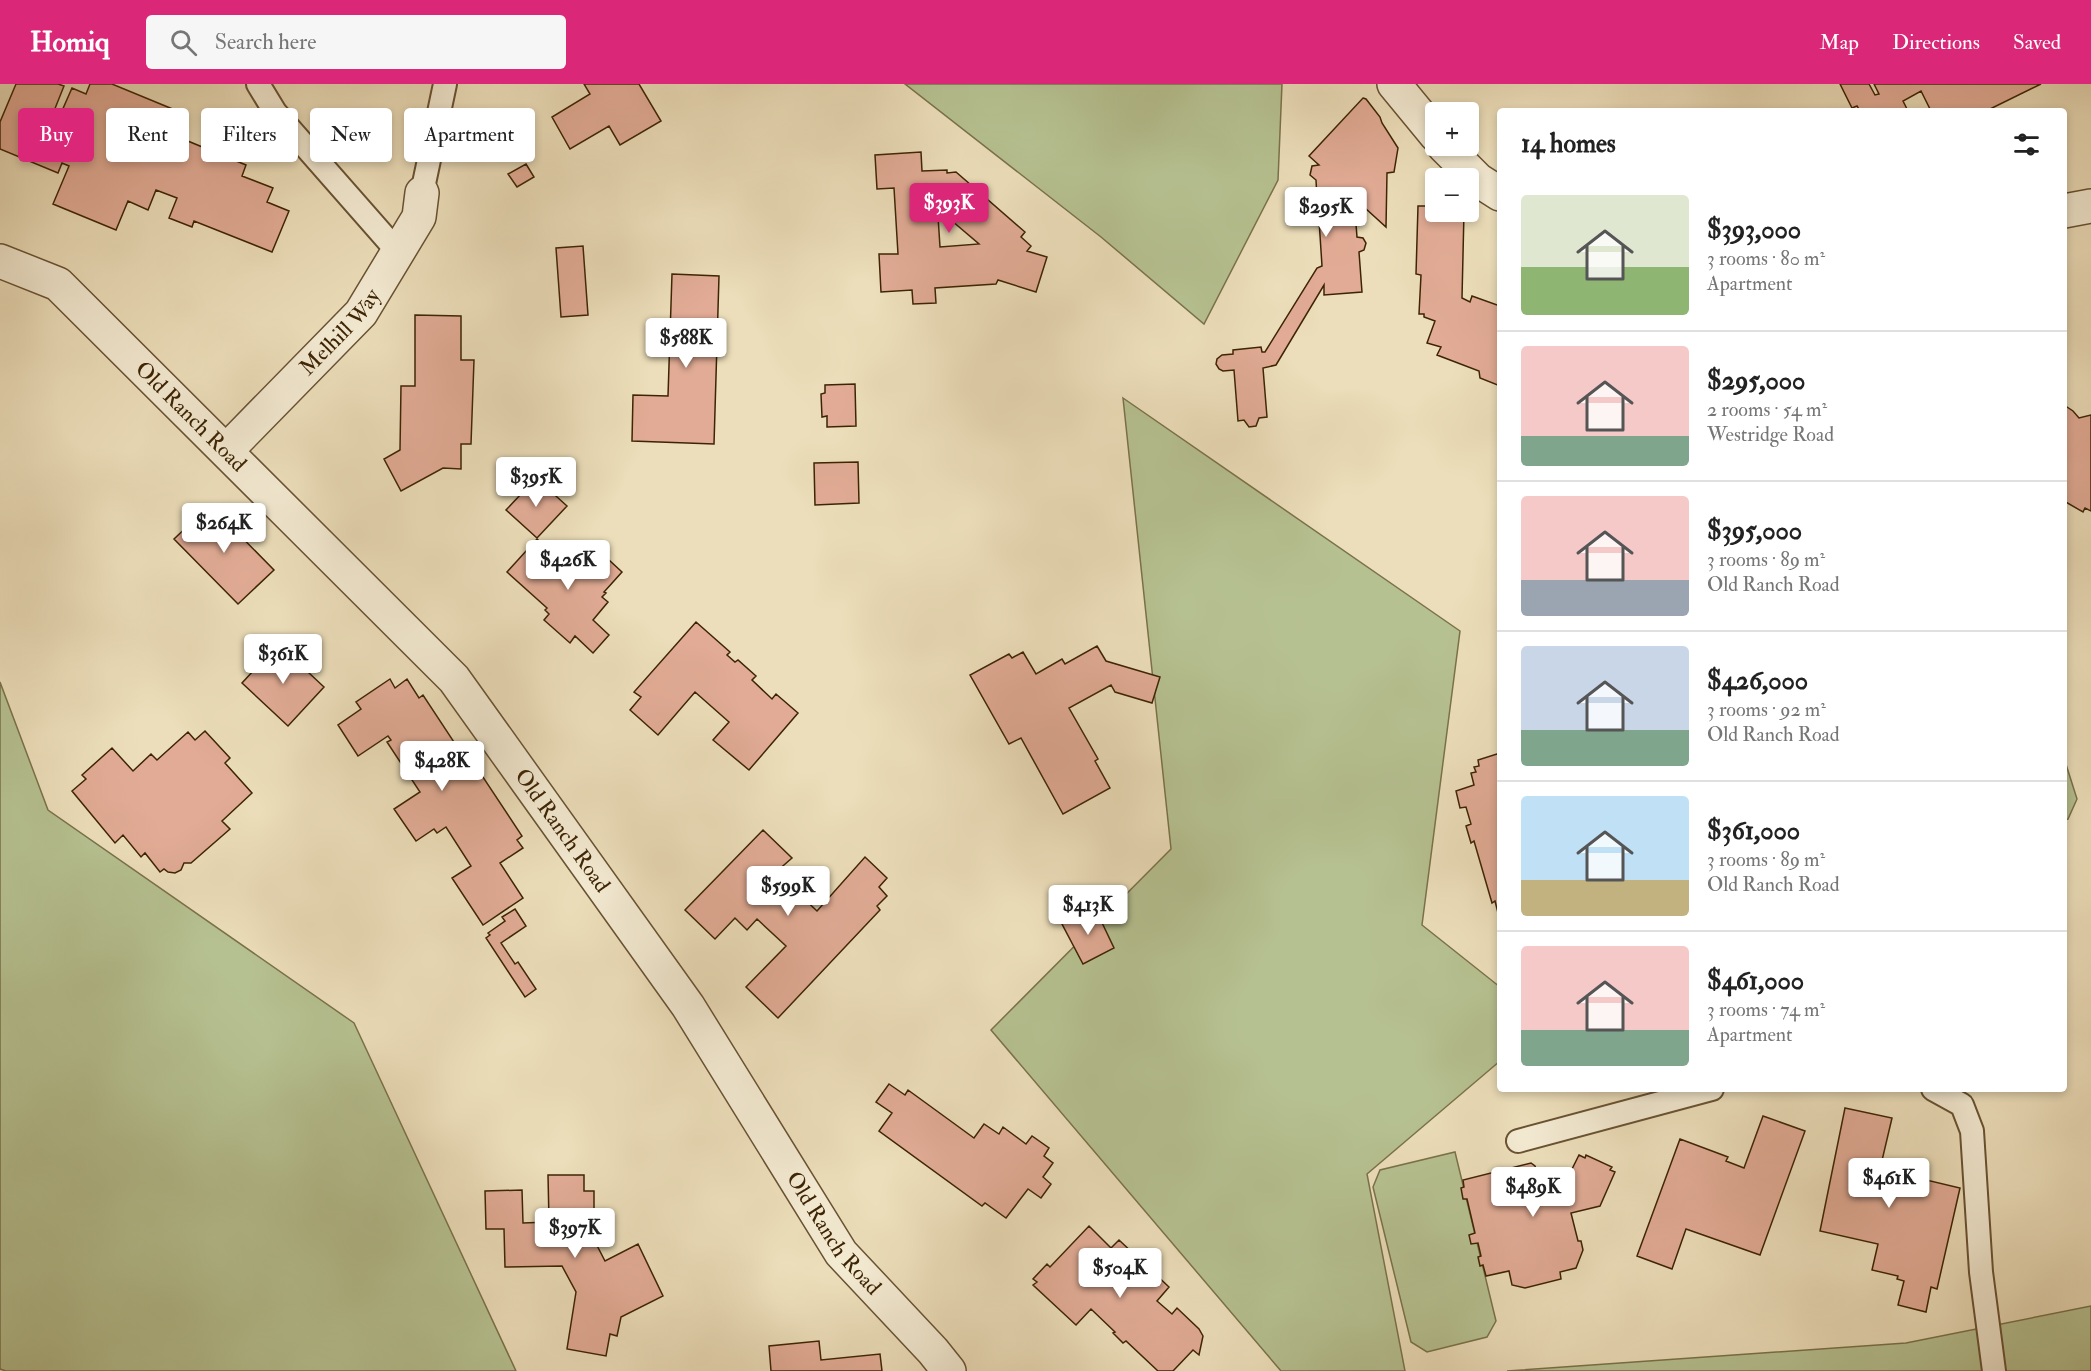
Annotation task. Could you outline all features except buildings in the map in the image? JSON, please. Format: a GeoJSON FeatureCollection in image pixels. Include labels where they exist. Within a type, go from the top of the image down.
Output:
{"type":"FeatureCollection","features":[{"type":"Feature","properties":{"kind":"street"},"geometry":{"type":"LineString","coordinates":[[1394,84],[1425,122]]}},
{"type":"Feature","properties":{"kind":"street"},"geometry":{"type":"LineString","coordinates":[[1454,156],[1478,180],[1497,192]]}},
{"type":"Feature","properties":{"kind":"street","name":"Melhill Way"},"geometry":{"type":"LineString","coordinates":[[226,451],[361,314],[419,217],[422,193]]}},
{"type":"Feature","properties":{"kind":"street"},"geometry":{"type":"LineString","coordinates":[[2067,210],[2091,206]]}},
{"type":"Feature","properties":{"kind":"street","name":"Old Ranch Road"},"geometry":{"type":"LineString","coordinates":[[0,261],[58,284],[454,679],[688,1006],[841,1253],[933,1350],[949,1371]]}},
{"type":"Feature","properties":{"kind":"lane"},"geometry":{"type":"LineString","coordinates":[[258,84],[275,112],[398,252]]}},
{"type":"Feature","properties":{"kind":"lane"},"geometry":{"type":"LineString","coordinates":[[422,193],[445,84]]}},
{"type":"Feature","properties":{"kind":"lane"},"geometry":{"type":"LineString","coordinates":[[1518,1141],[1701,1092]]}},
{"type":"Feature","properties":{"kind":"lane"},"geometry":{"type":"LineString","coordinates":[[1939,1092],[1962,1105],[1972,1131],[1981,1272],[1994,1371]]}},
{"type":"Feature","properties":{"kind":"green space"},"geometry":{"type":"Polygon","coordinates":[[[905,84],[1282,84],[1278,180],[1204,324],[1101,237],[905,84]]]}},
{"type":"Feature","properties":{"kind":"green space"},"geometry":{"type":"Polygon","coordinates":[[[1123,398],[1460,631],[1422,925],[1497,985],[1497,1064],[1367,1174],[1405,1371],[1281,1371],[991,1030],[1171,849],[1123,398]]]}},
{"type":"Feature","properties":{"kind":"green space"},"geometry":{"type":"Polygon","coordinates":[[[0,682],[48,810],[354,1023],[516,1371],[6,1371],[0,1369],[0,682]]]}},
{"type":"Feature","properties":{"kind":"green space"},"geometry":{"type":"Polygon","coordinates":[[[2067,767],[2077,799],[2067,819],[2067,767]]]}},
{"type":"Feature","properties":{"kind":"green space"},"geometry":{"type":"Polygon","coordinates":[[[1455,1152],[1496,1321],[1487,1337],[1427,1352],[1411,1342],[1373,1187],[1380,1170],[1455,1152]]]}},
{"type":"Feature","properties":{"kind":"green space"},"geometry":{"type":"Polygon","coordinates":[[[2091,1306],[2091,1371],[1507,1371],[1906,1343],[2091,1306]]]}}]}
